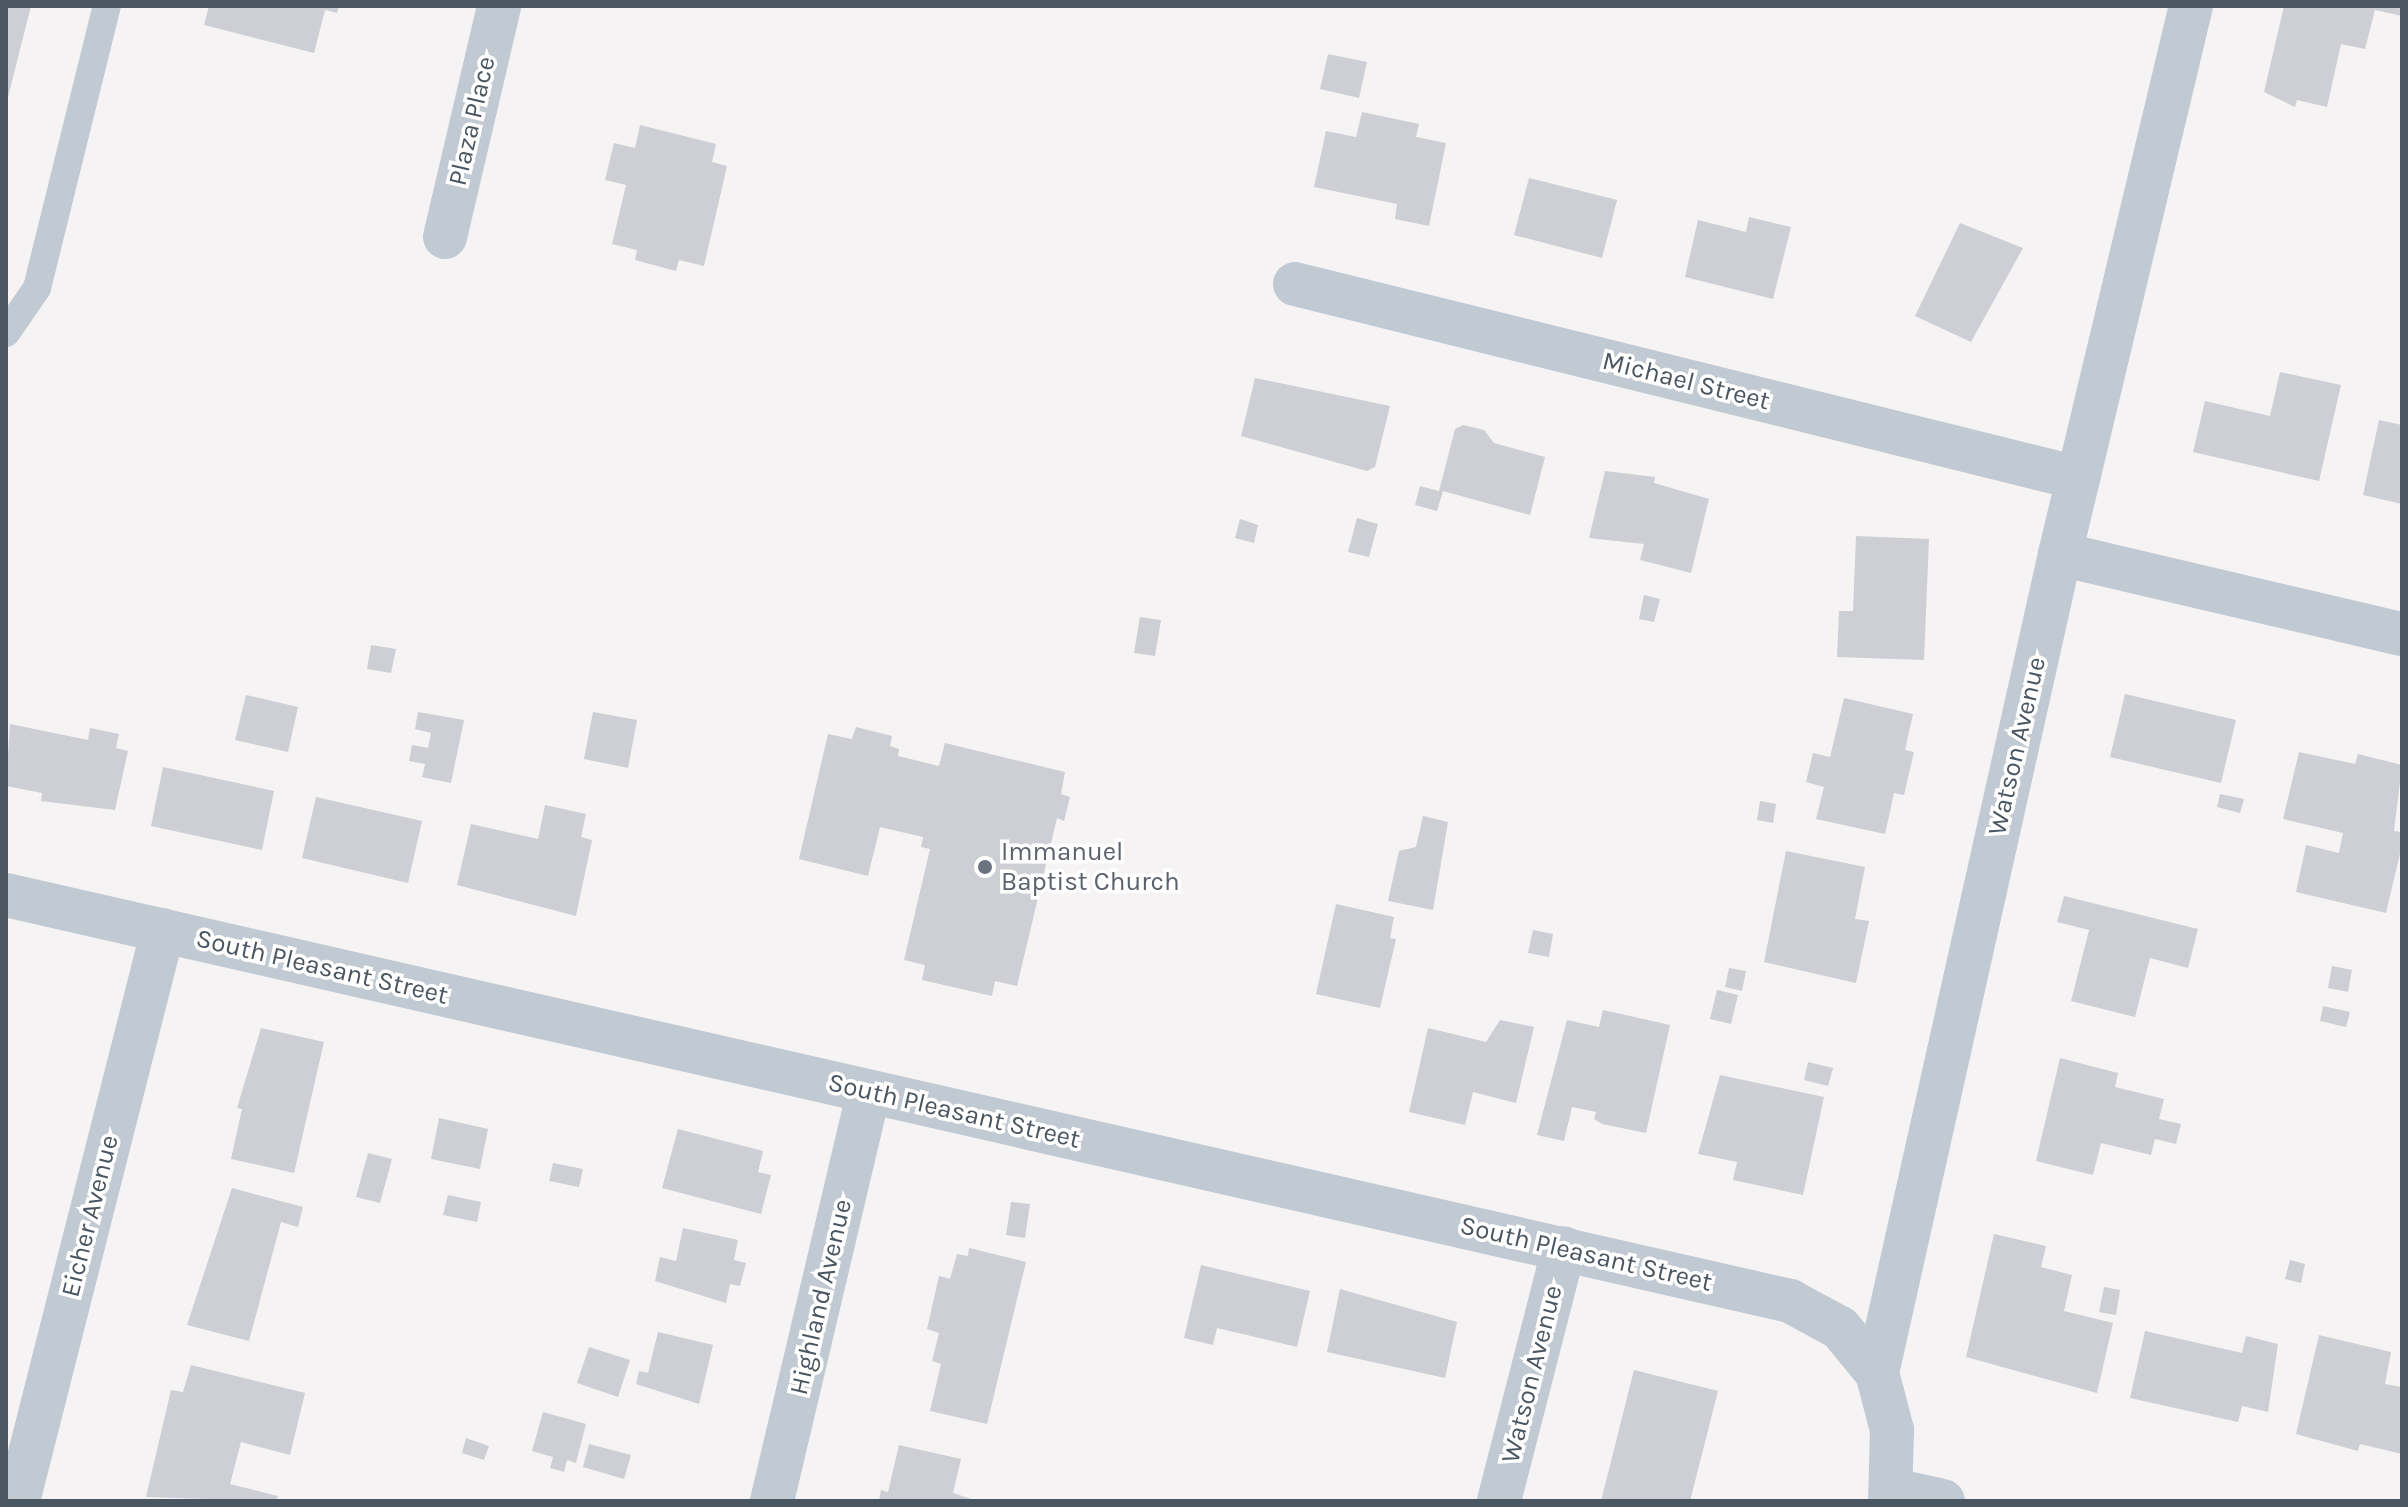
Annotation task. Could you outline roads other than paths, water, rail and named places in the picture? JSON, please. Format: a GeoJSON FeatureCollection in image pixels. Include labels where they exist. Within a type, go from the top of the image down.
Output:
{"type":"FeatureCollection","features":[{"type":"Feature","properties":{"kind":"street","name":"Plaza Place"},"geometry":{"type":"LineString","coordinates":[[445,237],[499,6]]}},
{"type":"Feature","properties":{"kind":"street","name":"Watson Avenue"},"geometry":{"type":"LineString","coordinates":[[1892,1495],[1892,1430],[1877,1373],[2060,554],[2191,6]]}},
{"type":"Feature","properties":{"kind":"street","name":"Michael Street"},"geometry":{"type":"LineString","coordinates":[[1295,284],[2078,478]]}},
{"type":"Feature","properties":{"kind":"street"},"geometry":{"type":"LineString","coordinates":[[2060,554],[2402,634]]}},
{"type":"Feature","properties":{"kind":"street","name":"South Pleasant Street"},"geometry":{"type":"LineString","coordinates":[[6,895],[1790,1301],[1840,1328],[1877,1373]]}},
{"type":"Feature","properties":{"kind":"street","name":"Eicher Avenue"},"geometry":{"type":"LineString","coordinates":[[18,1501],[163,930]]}},
{"type":"Feature","properties":{"kind":"street","name":"Highland Avenue"},"geometry":{"type":"LineString","coordinates":[[772,1501],[869,1092]]}},
{"type":"Feature","properties":{"kind":"street","name":"Watson Avenue"},"geometry":{"type":"LineString","coordinates":[[1499,1501],[1564,1248]]}},
{"type":"Feature","properties":{"kind":"street"},"geometry":{"type":"LineString","coordinates":[[1892,1495],[1943,1501]]}},
{"type":"Feature","properties":{"kind":"lane"},"geometry":{"type":"LineString","coordinates":[[6,333],[37,288],[107,6]]}},
{"type":"Feature","properties":{"kind":"place","name":"Immanuel Baptist Church"},"geometry":{"type":"Point","coordinates":[985,867]}}]}
